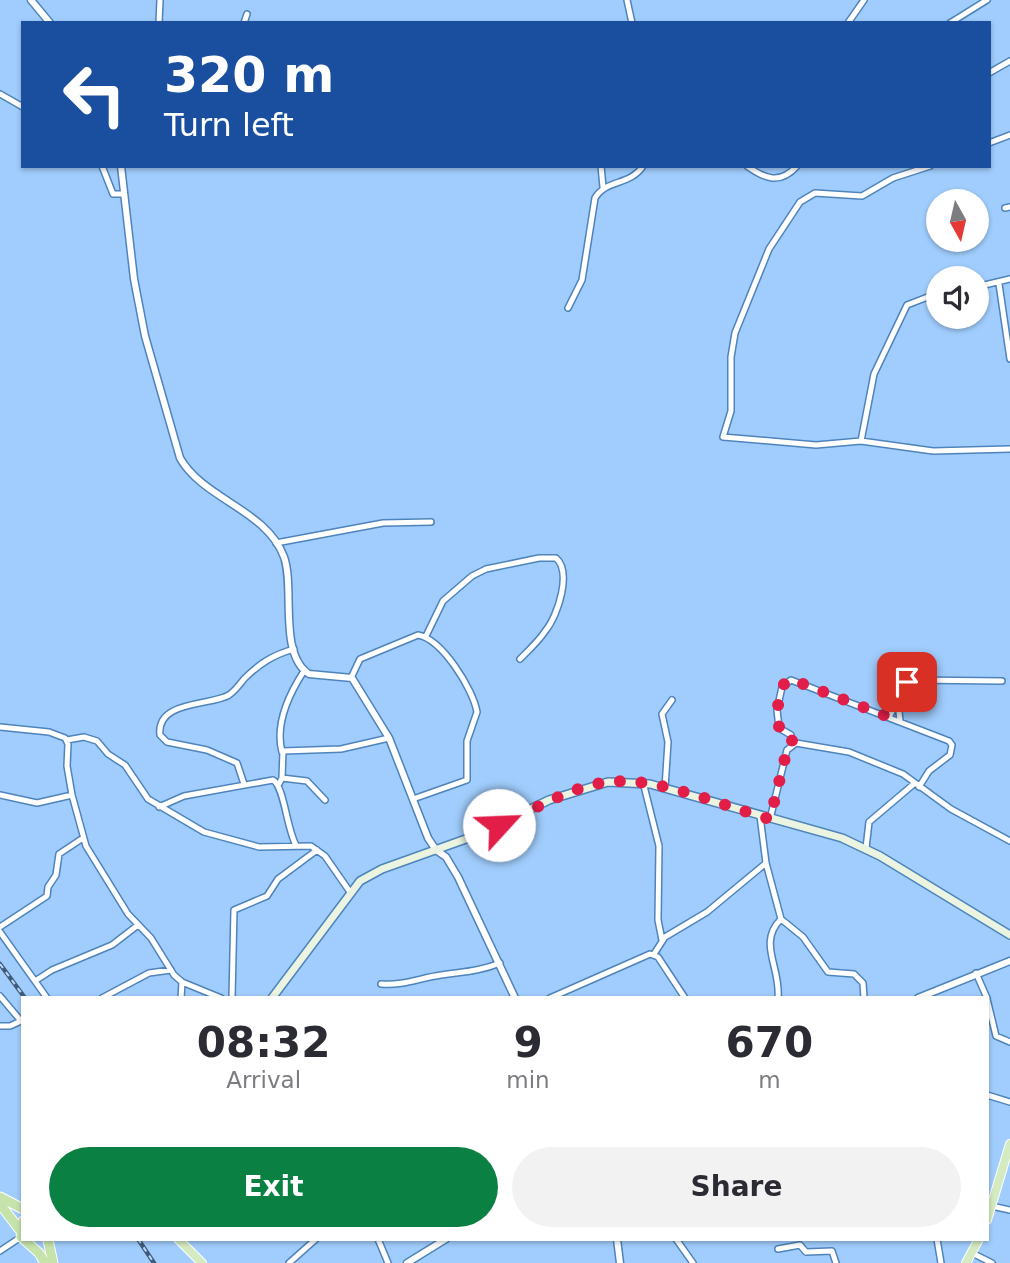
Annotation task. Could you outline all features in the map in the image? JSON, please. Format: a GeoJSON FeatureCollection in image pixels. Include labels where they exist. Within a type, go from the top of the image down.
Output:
{"type":"FeatureCollection","features":[{"type":"Feature","properties":{"kind":"highway"},"geometry":{"type":"LineString","coordinates":[[0,1197],[21,1208]]}},
{"type":"Feature","properties":{"kind":"highway"},"geometry":{"type":"LineString","coordinates":[[0,1204],[21,1229]]}},
{"type":"Feature","properties":{"kind":"highway"},"geometry":{"type":"LineString","coordinates":[[28,1241],[44,1263]]}},
{"type":"Feature","properties":{"kind":"highway"},"geometry":{"type":"LineString","coordinates":[[31,1246],[41,1246],[47,1241]]}},
{"type":"Feature","properties":{"kind":"highway"},"geometry":{"type":"LineString","coordinates":[[49,1241],[53,1263]]}},
{"type":"Feature","properties":{"kind":"main road"},"geometry":{"type":"LineString","coordinates":[[273,996],[350,892],[369,875],[584,788],[608,782],[642,782],[842,838],[866,848],[1010,935]]}},
{"type":"Feature","properties":{"kind":"main road"},"geometry":{"type":"LineString","coordinates":[[990,1206],[1010,1144]]}},
{"type":"Feature","properties":{"kind":"main road"},"geometry":{"type":"LineString","coordinates":[[180,1241],[202,1263]]}},
{"type":"Feature","properties":{"kind":"main road"},"geometry":{"type":"LineString","coordinates":[[966,1263],[978,1241]]}},
{"type":"Feature","properties":{"kind":"street"},"geometry":{"type":"LineString","coordinates":[[31,0],[48,21]]}},
{"type":"Feature","properties":{"kind":"street"},"geometry":{"type":"LineString","coordinates":[[159,21],[160,0]]}},
{"type":"Feature","properties":{"kind":"street"},"geometry":{"type":"LineString","coordinates":[[627,0],[632,21]]}},
{"type":"Feature","properties":{"kind":"street"},"geometry":{"type":"LineString","coordinates":[[849,21],[864,0]]}},
{"type":"Feature","properties":{"kind":"street"},"geometry":{"type":"LineString","coordinates":[[953,21],[986,0]]}},
{"type":"Feature","properties":{"kind":"street"},"geometry":{"type":"LineString","coordinates":[[245,21],[247,14]]}},
{"type":"Feature","properties":{"kind":"street"},"geometry":{"type":"LineString","coordinates":[[991,71],[1010,61]]}},
{"type":"Feature","properties":{"kind":"street"},"geometry":{"type":"LineString","coordinates":[[0,94],[21,106]]}},
{"type":"Feature","properties":{"kind":"street"},"geometry":{"type":"LineString","coordinates":[[991,142],[1010,135]]}},
{"type":"Feature","properties":{"kind":"street"},"geometry":{"type":"LineString","coordinates":[[103,168],[113,194],[124,194]]}},
{"type":"Feature","properties":{"kind":"street"},"geometry":{"type":"LineString","coordinates":[[122,168],[134,279],[159,392],[180,458],[189,470],[253,519],[284,556],[290,636],[304,671]]}},
{"type":"Feature","properties":{"kind":"street"},"geometry":{"type":"LineString","coordinates":[[601,168],[603,187]]}},
{"type":"Feature","properties":{"kind":"street"},"geometry":{"type":"LineString","coordinates":[[568,307],[582,280],[595,198],[603,187],[628,180],[641,168]]}},
{"type":"Feature","properties":{"kind":"street"},"geometry":{"type":"LineString","coordinates":[[750,168],[761,177],[773,179],[786,176],[795,168]]}},
{"type":"Feature","properties":{"kind":"street"},"geometry":{"type":"LineString","coordinates":[[924,168],[893,178],[863,196],[815,193],[803,197],[769,249],[732,345],[732,411],[723,437],[817,445],[861,441],[933,452],[1010,449]]}},
{"type":"Feature","properties":{"kind":"street"},"geometry":{"type":"LineString","coordinates":[[989,285],[1010,279]]}},
{"type":"Feature","properties":{"kind":"street"},"geometry":{"type":"LineString","coordinates":[[999,284],[1010,359]]}},
{"type":"Feature","properties":{"kind":"street"},"geometry":{"type":"LineString","coordinates":[[861,441],[874,374],[907,305],[926,298]]}},
{"type":"Feature","properties":{"kind":"street"},"geometry":{"type":"LineString","coordinates":[[275,543],[383,523],[431,522]]}},
{"type":"Feature","properties":{"kind":"street"},"geometry":{"type":"LineString","coordinates":[[426,636],[443,601],[472,576],[485,569],[539,558],[556,558],[563,565],[564,575],[554,615],[548,628],[520,659]]}},
{"type":"Feature","properties":{"kind":"street"},"geometry":{"type":"LineString","coordinates":[[351,678],[359,659],[406,637],[426,636]]}},
{"type":"Feature","properties":{"kind":"street"},"geometry":{"type":"LineString","coordinates":[[413,799],[467,780],[467,741],[477,712],[462,677],[426,636]]}},
{"type":"Feature","properties":{"kind":"street"},"geometry":{"type":"LineString","coordinates":[[244,784],[237,764],[207,750],[167,742],[160,735],[160,727],[168,716],[186,706],[229,695],[263,661],[294,649]]}},
{"type":"Feature","properties":{"kind":"street"},"geometry":{"type":"LineString","coordinates":[[304,671],[333,678],[351,678]]}},
{"type":"Feature","properties":{"kind":"street"},"geometry":{"type":"LineString","coordinates":[[296,845],[287,824],[280,781],[281,725],[289,699],[304,671]]}},
{"type":"Feature","properties":{"kind":"street"},"geometry":{"type":"LineString","coordinates":[[351,678],[389,738],[436,850],[446,857],[458,877],[514,996]]}},
{"type":"Feature","properties":{"kind":"street"},"geometry":{"type":"LineString","coordinates":[[889,717],[910,680],[1002,681]]}},
{"type":"Feature","properties":{"kind":"street"},"geometry":{"type":"LineString","coordinates":[[770,819],[787,750],[792,744],[792,736],[780,730],[778,724],[781,692],[788,681],[900,721],[952,745],[948,758],[869,822],[866,848]]}},
{"type":"Feature","properties":{"kind":"street"},"geometry":{"type":"LineString","coordinates":[[665,788],[668,742],[662,714],[672,700]]}},
{"type":"Feature","properties":{"kind":"street"},"geometry":{"type":"LineString","coordinates":[[898,702],[900,721]]}},
{"type":"Feature","properties":{"kind":"street"},"geometry":{"type":"LineString","coordinates":[[0,727],[48,732],[67,740],[84,737],[97,741],[108,754],[125,765],[139,789],[159,807],[204,832],[246,845],[306,845],[317,850],[330,862],[350,892]]}},
{"type":"Feature","properties":{"kind":"street"},"geometry":{"type":"LineString","coordinates":[[282,752],[341,749],[389,738]]}},
{"type":"Feature","properties":{"kind":"street"},"geometry":{"type":"LineString","coordinates":[[67,740],[72,795],[83,838],[138,925],[151,938],[171,970],[182,982],[216,996]]}},
{"type":"Feature","properties":{"kind":"street"},"geometry":{"type":"LineString","coordinates":[[792,744],[853,753],[903,774],[1010,841]]}},
{"type":"Feature","properties":{"kind":"street"},"geometry":{"type":"LineString","coordinates":[[159,807],[184,796],[264,780],[307,781],[325,800]]}},
{"type":"Feature","properties":{"kind":"street"},"geometry":{"type":"LineString","coordinates":[[642,782],[659,846],[658,920],[662,940]]}},
{"type":"Feature","properties":{"kind":"street"},"geometry":{"type":"LineString","coordinates":[[0,795],[37,803],[72,795]]}},
{"type":"Feature","properties":{"kind":"street"},"geometry":{"type":"LineString","coordinates":[[760,816],[765,863],[780,919],[803,937],[828,972],[854,974],[863,983],[864,996]]}},
{"type":"Feature","properties":{"kind":"street"},"geometry":{"type":"LineString","coordinates":[[0,927],[47,896],[48,887],[56,876],[59,854],[83,838]]}},
{"type":"Feature","properties":{"kind":"street"},"geometry":{"type":"LineString","coordinates":[[232,996],[234,910],[267,896],[278,878],[317,850]]}},
{"type":"Feature","properties":{"kind":"street"},"geometry":{"type":"LineString","coordinates":[[554,996],[635,958],[654,954],[662,940],[707,912],[765,863]]}},
{"type":"Feature","properties":{"kind":"street"},"geometry":{"type":"LineString","coordinates":[[778,996],[769,941],[770,931],[780,919]]}},
{"type":"Feature","properties":{"kind":"street"},"geometry":{"type":"LineString","coordinates":[[35,981],[52,970],[112,945],[138,925]]}},
{"type":"Feature","properties":{"kind":"street"},"geometry":{"type":"LineString","coordinates":[[0,932],[46,996]]}},
{"type":"Feature","properties":{"kind":"street"},"geometry":{"type":"LineString","coordinates":[[654,954],[684,996]]}},
{"type":"Feature","properties":{"kind":"street"},"geometry":{"type":"LineString","coordinates":[[923,996],[1010,961]]}},
{"type":"Feature","properties":{"kind":"street"},"geometry":{"type":"LineString","coordinates":[[381,984],[411,983],[437,975],[487,969],[500,963]]}},
{"type":"Feature","properties":{"kind":"street"},"geometry":{"type":"LineString","coordinates":[[106,996],[149,973],[171,970]]}},
{"type":"Feature","properties":{"kind":"street"},"geometry":{"type":"LineString","coordinates":[[975,973],[986,996]]}},
{"type":"Feature","properties":{"kind":"street"},"geometry":{"type":"LineString","coordinates":[[181,996],[182,982]]}},
{"type":"Feature","properties":{"kind":"street"},"geometry":{"type":"LineString","coordinates":[[0,996],[21,1021],[10,1026],[0,1026]]}},
{"type":"Feature","properties":{"kind":"street"},"geometry":{"type":"LineString","coordinates":[[989,1006],[996,1036],[1010,1042]]}},
{"type":"Feature","properties":{"kind":"street"},"geometry":{"type":"LineString","coordinates":[[989,1097],[1010,1102]]}},
{"type":"Feature","properties":{"kind":"street"},"geometry":{"type":"LineString","coordinates":[[990,1206],[1010,1210]]}},
{"type":"Feature","properties":{"kind":"street"},"geometry":{"type":"LineString","coordinates":[[0,1251],[21,1229]]}},
{"type":"Feature","properties":{"kind":"street"},"geometry":{"type":"LineString","coordinates":[[289,1263],[314,1241]]}},
{"type":"Feature","properties":{"kind":"street"},"geometry":{"type":"LineString","coordinates":[[379,1241],[388,1263]]}},
{"type":"Feature","properties":{"kind":"street"},"geometry":{"type":"LineString","coordinates":[[407,1263],[443,1241]]}},
{"type":"Feature","properties":{"kind":"street"},"geometry":{"type":"LineString","coordinates":[[617,1241],[620,1263]]}},
{"type":"Feature","properties":{"kind":"street"},"geometry":{"type":"LineString","coordinates":[[677,1241],[693,1263]]}},
{"type":"Feature","properties":{"kind":"street"},"geometry":{"type":"LineString","coordinates":[[937,1241],[941,1263]]}},
{"type":"Feature","properties":{"kind":"street"},"geometry":{"type":"LineString","coordinates":[[779,1249],[800,1245],[806,1252],[832,1251],[836,1263]]}},
{"type":"Feature","properties":{"kind":"street"},"geometry":{"type":"LineString","coordinates":[[972,1253],[992,1263]]}},
{"type":"Feature","properties":{"kind":"railway"},"geometry":{"type":"LineString","coordinates":[[0,964],[24,996]]}},
{"type":"Feature","properties":{"kind":"railway"},"geometry":{"type":"LineString","coordinates":[[139,1241],[154,1263]]}},
{"type":"Feature","properties":{"kind":"route"},"geometry":{"type":"LineString","coordinates":[[499,825],[549,800],[608,782],[650,784],[770,819],[787,750],[792,744],[792,736],[780,730],[778,724],[778,710],[785,682],[793,680],[889,717],[907,682]]}}]}
